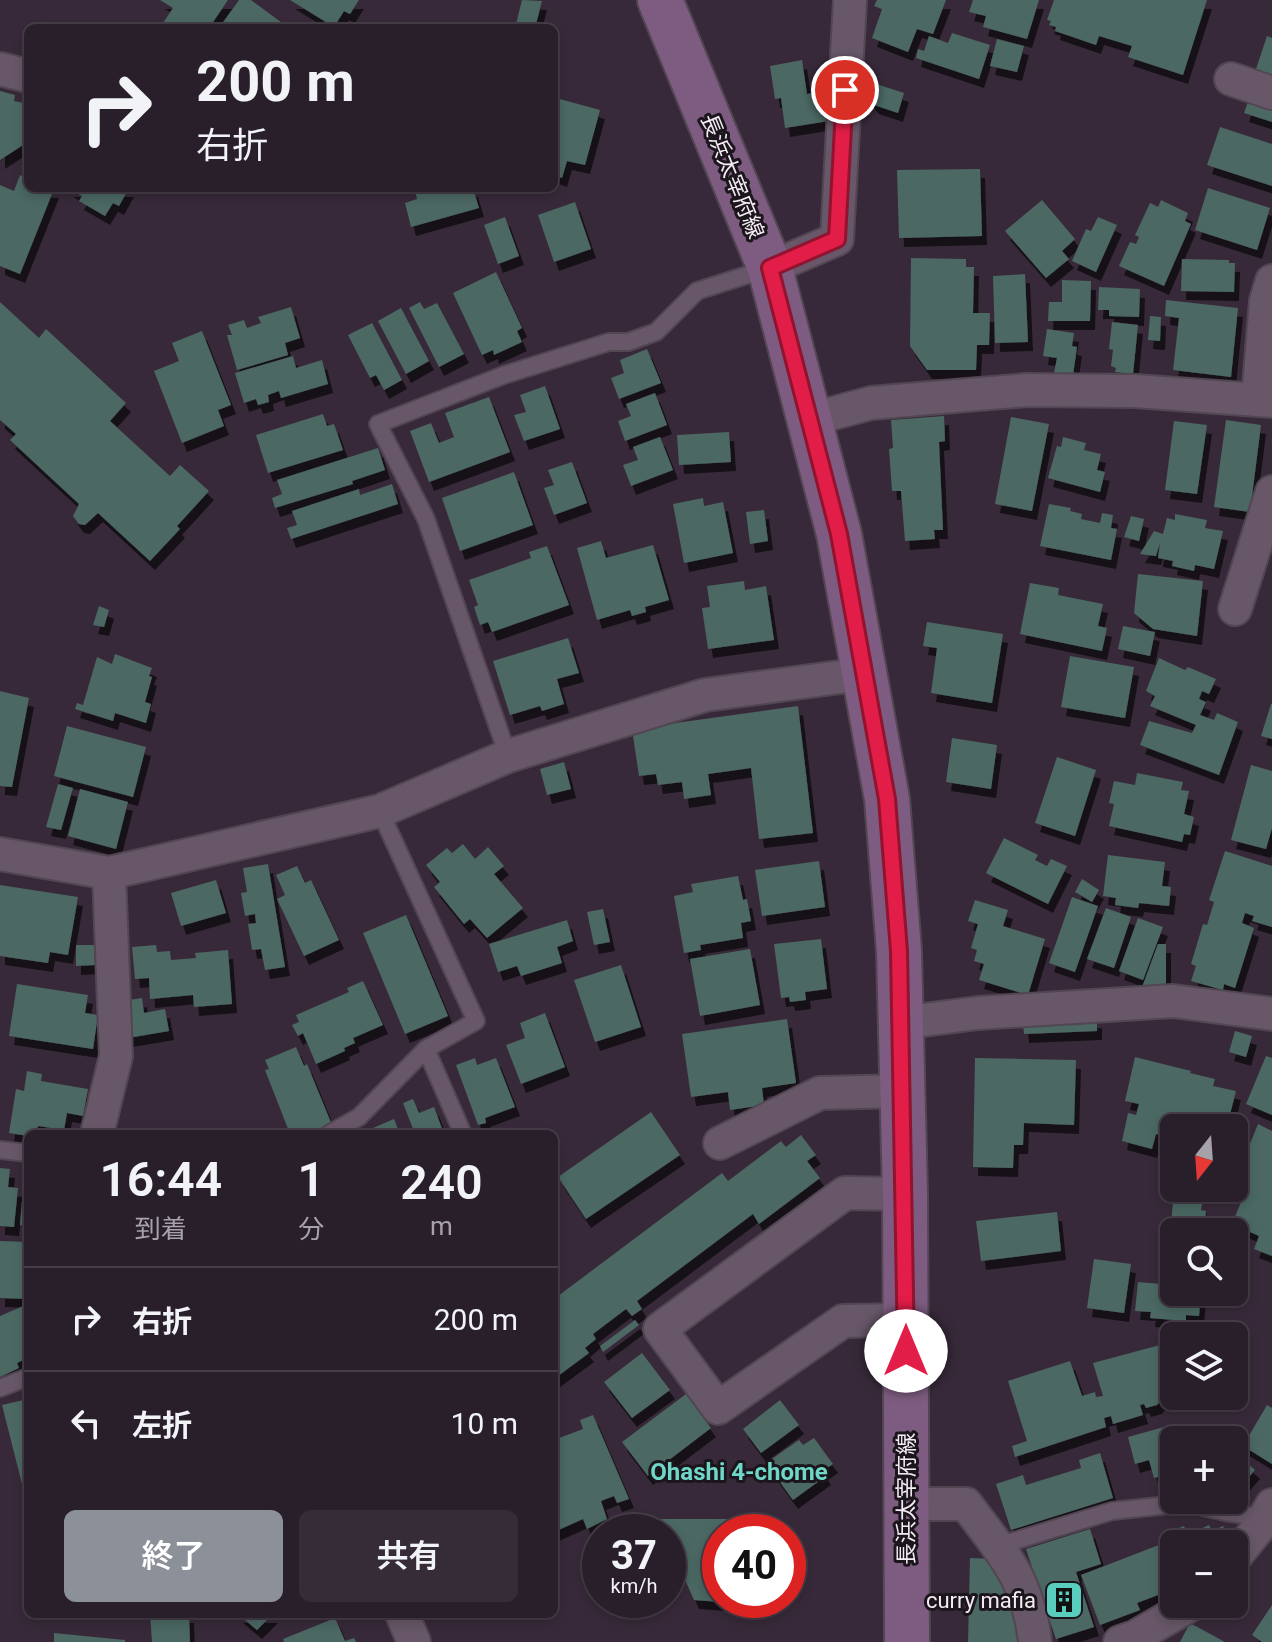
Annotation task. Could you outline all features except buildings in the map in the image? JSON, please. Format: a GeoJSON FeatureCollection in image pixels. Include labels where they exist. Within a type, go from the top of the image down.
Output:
{"type":"FeatureCollection","features":[{"type":"Feature","properties":{"kind":"street","name":"長浜太宰府線"},"geometry":{"type":"LineString","coordinates":[[660,0],[770,268],[812,419],[839,534],[887,799],[899,951],[905,1194],[907,1642]]}},
{"type":"Feature","properties":{"kind":"street"},"geometry":{"type":"LineString","coordinates":[[770,268],[837,239],[850,0]]}},
{"type":"Feature","properties":{"kind":"street"},"geometry":{"type":"LineString","coordinates":[[0,69],[24,75]]}},
{"type":"Feature","properties":{"kind":"street"},"geometry":{"type":"LineString","coordinates":[[1231,79],[1272,93]]}},
{"type":"Feature","properties":{"kind":"street"},"geometry":{"type":"LineString","coordinates":[[812,419],[871,403],[1027,390],[1135,391],[1265,400],[1266,301],[1272,281]]}},
{"type":"Feature","properties":{"kind":"street"},"geometry":{"type":"LineString","coordinates":[[1235,609],[1272,492]]}},
{"type":"Feature","properties":{"kind":"street"},"geometry":{"type":"LineString","coordinates":[[0,854],[109,873],[380,811],[508,756],[705,695],[863,674]]}},
{"type":"Feature","properties":{"kind":"street"},"geometry":{"type":"LineString","coordinates":[[98,1130],[116,1056],[109,873]]}},
{"type":"Feature","properties":{"kind":"street"},"geometry":{"type":"LineString","coordinates":[[900,1023],[978,1013],[1173,1001],[1272,1014]]}},
{"type":"Feature","properties":{"kind":"street"},"geometry":{"type":"LineString","coordinates":[[720,1143],[820,1093],[902,1091]]}},
{"type":"Feature","properties":{"kind":"street"},"geometry":{"type":"LineString","coordinates":[[905,1194],[845,1193],[660,1329],[718,1408],[843,1321],[906,1320]]}},
{"type":"Feature","properties":{"kind":"street"},"geometry":{"type":"LineString","coordinates":[[906,1504],[966,1504],[1017,1573],[1032,1614],[1035,1642]]}},
{"type":"Feature","properties":{"kind":"street"},"geometry":{"type":"LineString","coordinates":[[1248,1539],[1268,1511]]}},
{"type":"Feature","properties":{"kind":"street"},"geometry":{"type":"LineString","coordinates":[[404,1618],[414,1642]]}},
{"type":"Feature","properties":{"kind":"street"},"geometry":{"type":"LineString","coordinates":[[1120,1642],[1168,1618]]}},
{"type":"Feature","properties":{"kind":"lane"},"geometry":{"type":"LineString","coordinates":[[508,756],[426,519],[378,424],[504,375],[609,342],[628,342],[656,332],[697,291],[770,268]]}},
{"type":"Feature","properties":{"kind":"lane"},"geometry":{"type":"LineString","coordinates":[[336,1130],[359,1117],[426,1049],[476,1021],[380,811]]}},
{"type":"Feature","properties":{"kind":"lane"},"geometry":{"type":"LineString","coordinates":[[426,1049],[461,1130]]}},
{"type":"Feature","properties":{"kind":"lane"},"geometry":{"type":"LineString","coordinates":[[0,1150],[24,1153]]}},
{"type":"Feature","properties":{"kind":"lane"},"geometry":{"type":"LineString","coordinates":[[0,1388],[24,1379]]}},
{"type":"Feature","properties":{"kind":"lane"},"geometry":{"type":"LineString","coordinates":[[998,1546],[1112,1511],[1187,1503],[1225,1512],[1268,1511]]}},
{"type":"Feature","properties":{"kind":"place","name":"curry mafia"},"geometry":{"type":"Point","coordinates":[1064,1600]}},
{"type":"Feature","properties":{"kind":"district","name":"Ohashi 4-chome"},"geometry":{"type":"Point","coordinates":[739,1472]}},
{"type":"Feature","properties":{"kind":"route"},"geometry":{"type":"LineString","coordinates":[[845,90],[837,239],[770,268],[812,419],[839,534],[887,799],[899,951],[906,1351]]}}]}
